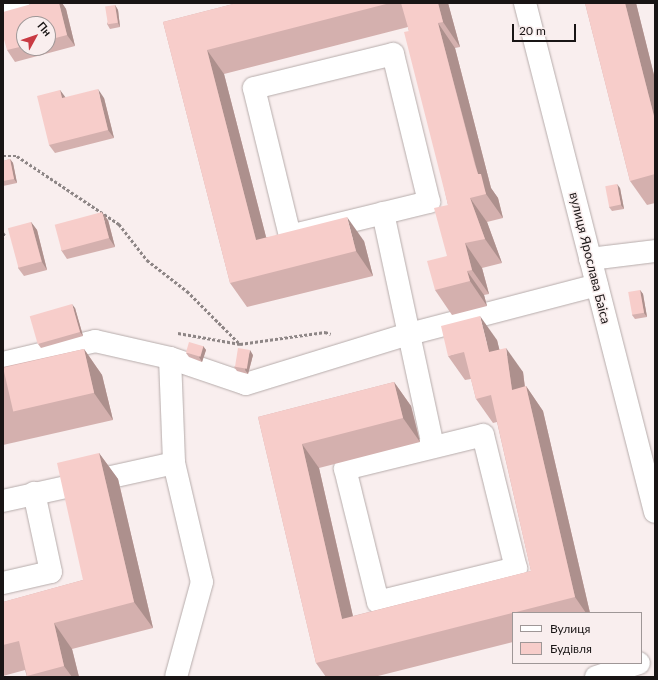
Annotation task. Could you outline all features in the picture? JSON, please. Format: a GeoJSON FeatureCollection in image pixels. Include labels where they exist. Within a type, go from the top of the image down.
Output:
{"type":"FeatureCollection","features":[{"type":"Feature","properties":{"kind":"street"},"geometry":{"type":"LineString","coordinates":[[3,7],[19,3]]}},
{"type":"Feature","properties":{"kind":"street","name":"вулиця Ярослава Баіса"},"geometry":{"type":"LineString","coordinates":[[525,3],[655,512]]}},
{"type":"Feature","properties":{"kind":"street"},"geometry":{"type":"LineString","coordinates":[[393,54],[429,202],[383,213],[290,236],[254,88],[393,54]]}},
{"type":"Feature","properties":{"kind":"street"},"geometry":{"type":"LineString","coordinates":[[383,213],[433,446]]}},
{"type":"Feature","properties":{"kind":"street"},"geometry":{"type":"LineString","coordinates":[[590,259],[655,251]]}},
{"type":"Feature","properties":{"kind":"street"},"geometry":{"type":"LineString","coordinates":[[3,363],[95,341],[170,358],[246,384],[409,334],[597,285]]}},
{"type":"Feature","properties":{"kind":"street"},"geometry":{"type":"LineString","coordinates":[[170,358],[174,463],[202,582],[176,677]]}},
{"type":"Feature","properties":{"kind":"street"},"geometry":{"type":"LineString","coordinates":[[483,435],[516,568],[378,602],[345,469],[433,446],[483,435]]}},
{"type":"Feature","properties":{"kind":"street"},"geometry":{"type":"LineString","coordinates":[[3,501],[174,463]]}},
{"type":"Feature","properties":{"kind":"street"},"geometry":{"type":"LineString","coordinates":[[3,583],[51,572],[34,494]]}},
{"type":"Feature","properties":{"kind":"street"},"geometry":{"type":"LineString","coordinates":[[642,662],[655,658]]}},
{"type":"Feature","properties":{"kind":"street"},"geometry":{"type":"LineString","coordinates":[[596,677],[637,664]]}},
{"type":"Feature","properties":{"kind":"path"},"geometry":{"type":"LineString","coordinates":[[3,156],[17,156],[119,224],[148,260],[187,291],[240,344]]}},
{"type":"Feature","properties":{"kind":"path"},"geometry":{"type":"LineString","coordinates":[[3,233],[6,237]]}},
{"type":"Feature","properties":{"kind":"path"},"geometry":{"type":"LineString","coordinates":[[178,333],[240,344],[325,332],[364,348]]}},
{"type":"Feature","properties":{"kind":"building"},"geometry":{"type":"Polygon","coordinates":[[[35,3],[59,3],[67,35],[56,38],[56,16],[16,16],[16,48],[7,50],[3,36],[3,12],[35,3]]]}},
{"type":"Feature","properties":{"kind":"building"},"geometry":{"type":"Polygon","coordinates":[[[237,3],[390,3],[207,50],[256,240],[347,217],[356,251],[230,283],[163,22],[237,3]]]}},
{"type":"Feature","properties":{"kind":"building"},"geometry":{"type":"Polygon","coordinates":[[[401,3],[438,3],[443,22],[438,23],[475,165],[478,174],[481,174],[486,194],[470,198],[485,239],[465,243],[472,270],[467,271],[470,281],[435,290],[427,261],[447,256],[434,208],[448,205],[404,32],[409,31],[401,3]]]}},
{"type":"Feature","properties":{"kind":"building"},"geometry":{"type":"Polygon","coordinates":[[[585,3],[625,3],[655,120],[655,174],[630,181],[585,3]]]}},
{"type":"Feature","properties":{"kind":"building"},"geometry":{"type":"Polygon","coordinates":[[[115,5],[118,23],[108,24],[105,7],[115,5]]]}},
{"type":"Feature","properties":{"kind":"building"},"geometry":{"type":"Polygon","coordinates":[[[98,89],[108,130],[49,145],[37,96],[60,90],[62,98],[98,89]]]}},
{"type":"Feature","properties":{"kind":"building"},"geometry":{"type":"Polygon","coordinates":[[[10,159],[14,179],[3,181],[3,161],[10,159]]]}},
{"type":"Feature","properties":{"kind":"building"},"geometry":{"type":"Polygon","coordinates":[[[617,184],[621,205],[609,207],[605,186],[617,184]]]}},
{"type":"Feature","properties":{"kind":"building"},"geometry":{"type":"Polygon","coordinates":[[[102,212],[109,238],[62,251],[55,225],[102,212]]]}},
{"type":"Feature","properties":{"kind":"building"},"geometry":{"type":"Polygon","coordinates":[[[31,222],[42,262],[18,268],[8,228],[31,222]]]}},
{"type":"Feature","properties":{"kind":"building"},"geometry":{"type":"Polygon","coordinates":[[[640,290],[644,313],[632,315],[628,292],[640,290]]]}},
{"type":"Feature","properties":{"kind":"building"},"geometry":{"type":"Polygon","coordinates":[[[72,304],[80,332],[38,344],[30,316],[72,304]]]}},
{"type":"Feature","properties":{"kind":"building"},"geometry":{"type":"Polygon","coordinates":[[[480,316],[489,352],[506,348],[512,390],[526,386],[575,597],[316,663],[258,417],[394,382],[403,418],[302,444],[342,619],[531,571],[491,395],[476,399],[464,352],[448,356],[441,326],[480,316]]]}},
{"type":"Feature","properties":{"kind":"building"},"geometry":{"type":"Polygon","coordinates":[[[189,342],[203,346],[200,357],[186,353],[189,342]]]}},
{"type":"Feature","properties":{"kind":"building"},"geometry":{"type":"Polygon","coordinates":[[[238,348],[250,350],[247,369],[235,367],[238,348]]]}},
{"type":"Feature","properties":{"kind":"building"},"geometry":{"type":"Polygon","coordinates":[[[84,349],[94,393],[13,412],[3,368],[84,349]]]}},
{"type":"Feature","properties":{"kind":"building"},"geometry":{"type":"Polygon","coordinates":[[[99,453],[134,602],[54,623],[64,666],[27,676],[19,641],[3,645],[3,602],[83,580],[57,463],[99,453]]]}}]}
